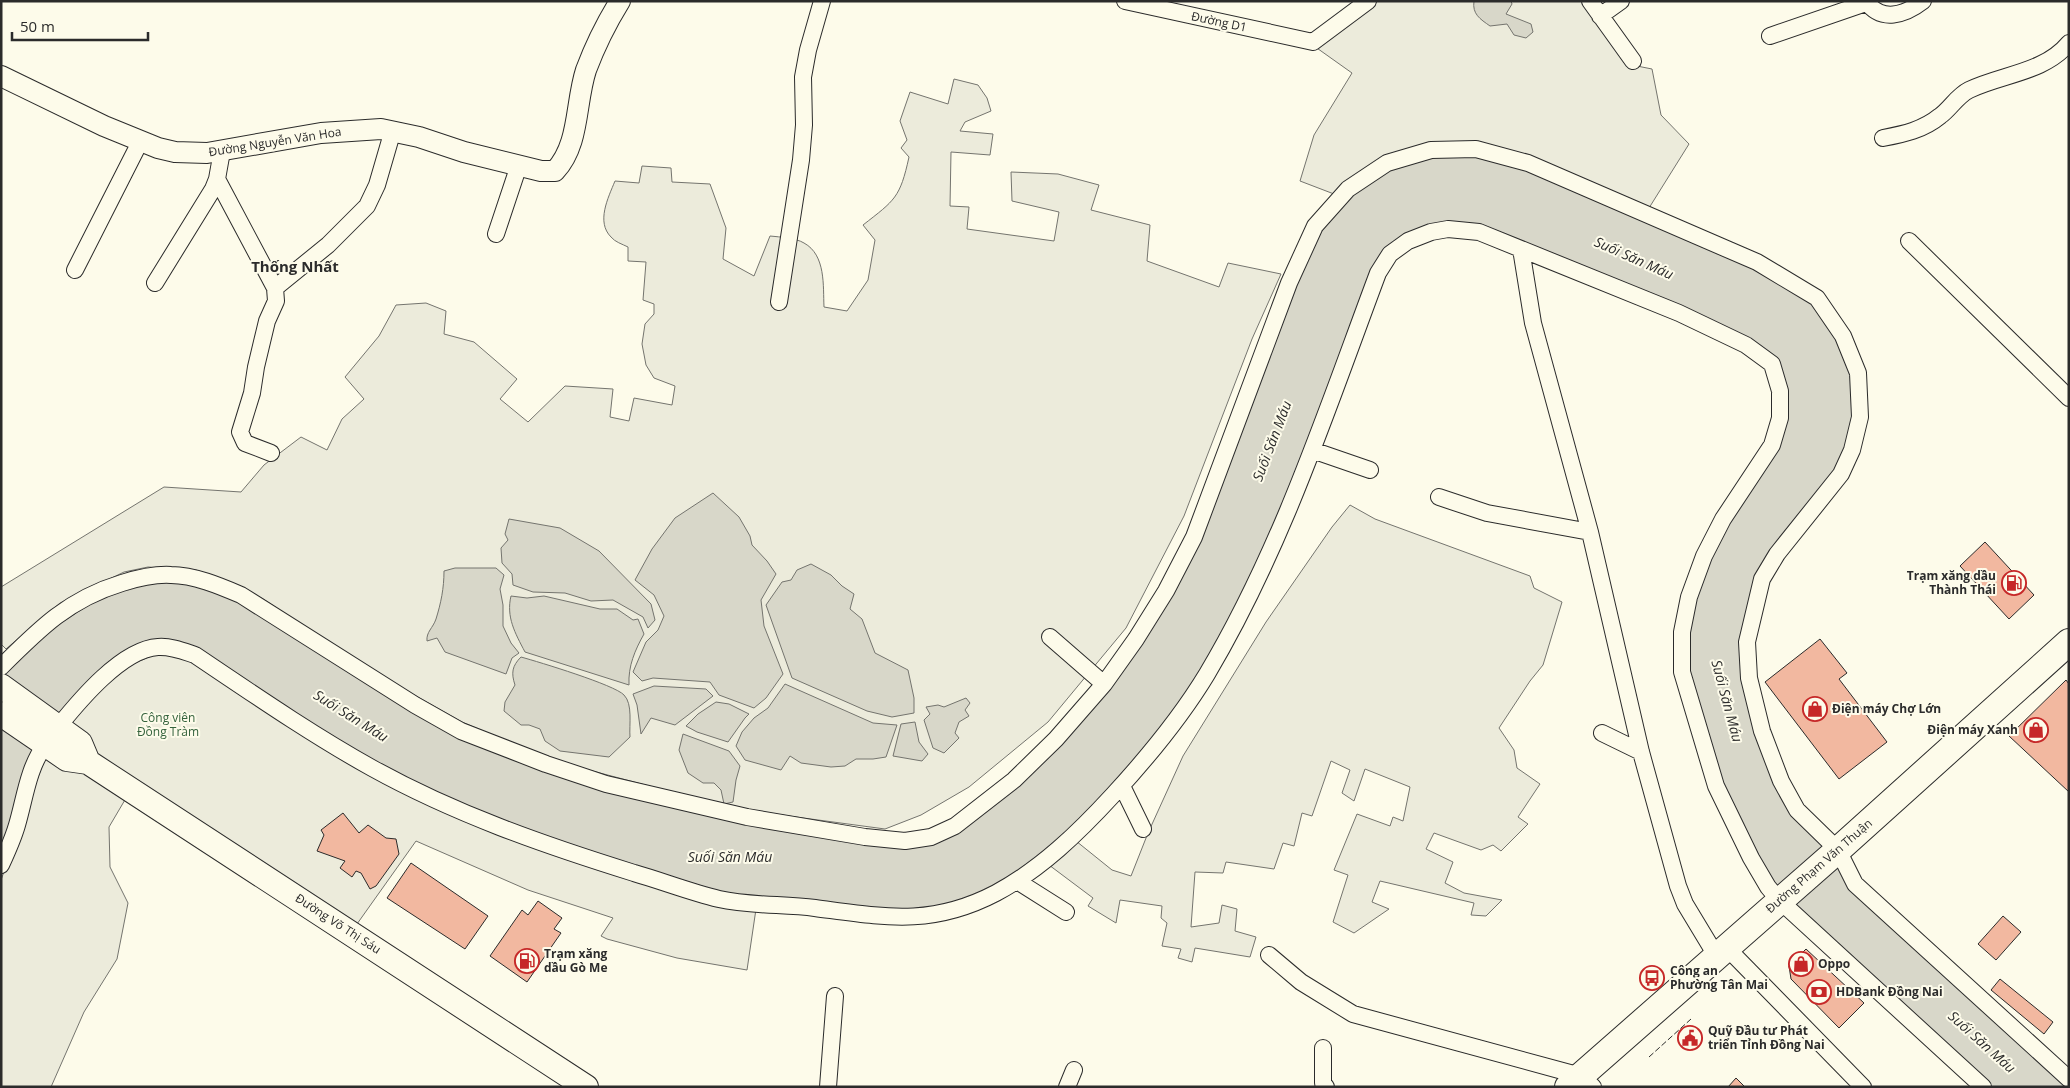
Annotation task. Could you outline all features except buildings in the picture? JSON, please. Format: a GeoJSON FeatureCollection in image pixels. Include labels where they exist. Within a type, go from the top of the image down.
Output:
{"type":"FeatureCollection","features":[{"type":"Feature","properties":{"kind":"main road","name":"Đường Phạm Văn Thuận"},"geometry":{"type":"LineString","coordinates":[[1581,1083],[1779,900],[1838,850],[2069,642]]}},
{"type":"Feature","properties":{"kind":"main road"},"geometry":{"type":"LineString","coordinates":[[1,686],[52,736]]}},
{"type":"Feature","properties":{"kind":"main road"},"geometry":{"type":"LineString","coordinates":[[1,714],[52,736]]}},
{"type":"Feature","properties":{"kind":"main road","name":"Đường Võ Thị Sáu"},"geometry":{"type":"LineString","coordinates":[[52,736],[80,743],[88,762],[586,1087]]}},
{"type":"Feature","properties":{"kind":"street","name":"Đường Nguyễn Văn Hoa"},"geometry":{"type":"LineString","coordinates":[[1,76],[140,142],[175,152],[190,154],[222,151],[321,133],[381,129],[393,130],[464,152],[541,171],[554,171],[564,161],[572,142],[586,72],[620,1]]}},
{"type":"Feature","properties":{"kind":"street"},"geometry":{"type":"LineString","coordinates":[[779,302],[801,160],[804,124],[803,77],[808,50],[822,1]]}},
{"type":"Feature","properties":{"kind":"street","name":"Đường D1"},"geometry":{"type":"LineString","coordinates":[[1125,1],[1313,42],[1368,1]]}},
{"type":"Feature","properties":{"kind":"street"},"geometry":{"type":"LineString","coordinates":[[1590,1],[1633,61]]}},
{"type":"Feature","properties":{"kind":"street"},"geometry":{"type":"LineString","coordinates":[[1600,16],[1621,1]]}},
{"type":"Feature","properties":{"kind":"street"},"geometry":{"type":"LineString","coordinates":[[1770,36],[1866,2],[1878,13],[1895,16],[1914,8],[1923,1]]}},
{"type":"Feature","properties":{"kind":"street"},"geometry":{"type":"LineString","coordinates":[[1883,138],[1912,132],[1940,116],[1966,91],[2039,66],[2063,50],[2069,43]]}},
{"type":"Feature","properties":{"kind":"street"},"geometry":{"type":"LineString","coordinates":[[275,288],[328,245],[367,206],[378,186],[393,130]]}},
{"type":"Feature","properties":{"kind":"street"},"geometry":{"type":"LineString","coordinates":[[75,270],[140,142]]}},
{"type":"Feature","properties":{"kind":"street"},"geometry":{"type":"LineString","coordinates":[[1,667],[41,628],[68,606],[97,591],[137,578],[172,574],[216,584],[241,595],[415,705],[461,731],[606,784],[700,807],[775,822],[905,842],[930,837],[955,826],[1014,780],[1056,739],[1104,684],[1136,639],[1166,591],[1194,537],[1289,283],[1315,226],[1348,189],[1387,163],[1431,150],[1476,149],[1528,163],[1757,262],[1816,298],[1843,336],[1858,373],[1860,417],[1852,450],[1841,474],[1777,554],[1762,579],[1747,642],[1749,678],[1762,731],[1781,781],[1797,810],[1838,850],[1855,884],[2069,1079]]}},
{"type":"Feature","properties":{"kind":"street"},"geometry":{"type":"LineString","coordinates":[[155,283],[217,180],[222,151]]}},
{"type":"Feature","properties":{"kind":"street"},"geometry":{"type":"LineString","coordinates":[[496,234],[519,165]]}},
{"type":"Feature","properties":{"kind":"street"},"geometry":{"type":"LineString","coordinates":[[217,180],[275,288],[276,301],[267,321],[252,393],[240,432],[245,443],[271,453]]}},
{"type":"Feature","properties":{"kind":"street"},"geometry":{"type":"LineString","coordinates":[[1,864],[17,825],[26,787],[39,753],[92,688],[127,660],[146,649],[157,647],[181,650],[195,656],[291,720],[376,770],[483,822],[572,853],[722,900],[811,907],[878,917],[911,918],[942,914],[969,906],[1017,881],[1057,851],[1095,815],[1141,765],[1206,676],[1246,603],[1288,512],[1378,273],[1390,254],[1408,241],[1431,232],[1448,229],[1479,232],[1679,313],[1746,345],[1772,364],[1780,391],[1780,418],[1772,445],[1723,519],[1704,556],[1689,597],[1682,632],[1682,672],[1716,786],[1768,886],[1779,900],[1983,1087]]}},
{"type":"Feature","properties":{"kind":"street"},"geometry":{"type":"LineString","coordinates":[[1909,241],[2069,398]]}},
{"type":"Feature","properties":{"kind":"street"},"geometry":{"type":"LineString","coordinates":[[1521,249],[1533,323],[1590,532],[1641,752],[1682,898],[1722,952],[1863,1087]]}},
{"type":"Feature","properties":{"kind":"street"},"geometry":{"type":"LineString","coordinates":[[1312,450],[1370,470]]}},
{"type":"Feature","properties":{"kind":"street"},"geometry":{"type":"LineString","coordinates":[[1439,497],[1487,513],[1590,532]]}},
{"type":"Feature","properties":{"kind":"street"},"geometry":{"type":"LineString","coordinates":[[1050,637],[1104,684]]}},
{"type":"Feature","properties":{"kind":"street"},"geometry":{"type":"LineString","coordinates":[[1602,733],[1641,752]]}},
{"type":"Feature","properties":{"kind":"street"},"geometry":{"type":"LineString","coordinates":[[1122,786],[1143,829]]}},
{"type":"Feature","properties":{"kind":"street"},"geometry":{"type":"LineString","coordinates":[[1017,881],[1066,912]]}},
{"type":"Feature","properties":{"kind":"street"},"geometry":{"type":"LineString","coordinates":[[1269,955],[1301,982],[1353,1014],[1581,1083]]}},
{"type":"Feature","properties":{"kind":"street"},"geometry":{"type":"LineString","coordinates":[[828,1087],[835,996]]}},
{"type":"Feature","properties":{"kind":"street"},"geometry":{"type":"LineString","coordinates":[[1323,1048],[1323,1083],[1326,1087]]}},
{"type":"Feature","properties":{"kind":"street"},"geometry":{"type":"LineString","coordinates":[[1067,1087],[1074,1070]]}},
{"type":"Feature","properties":{"kind":"green space"},"geometry":{"type":"Polygon","coordinates":[[[1376,1],[1585,1],[1632,65],[1652,69],[1661,115],[1689,144],[1649,208],[1334,194],[1300,181],[1314,135],[1352,73],[1314,46],[1376,1]]]}},
{"type":"Feature","properties":{"kind":"green space"},"geometry":{"type":"Polygon","coordinates":[[[954,79],[978,85],[987,98],[991,111],[965,122],[960,131],[993,134],[990,155],[951,152],[950,206],[969,207],[967,229],[1054,241],[1059,212],[1012,201],[1011,172],[1058,174],[1099,185],[1091,210],[1150,225],[1147,261],[1219,287],[1228,263],[1281,274],[1252,339],[1184,516],[1126,628],[1048,722],[969,787],[921,815],[885,829],[759,812],[668,791],[551,760],[462,722],[377,674],[263,599],[234,584],[196,570],[148,567],[124,572],[60,603],[6,649],[1,644],[1,587],[164,487],[241,492],[264,465],[301,437],[327,450],[342,419],[364,399],[345,377],[379,336],[396,305],[426,303],[446,311],[444,334],[474,342],[517,379],[500,399],[528,422],[565,386],[613,389],[610,417],[629,421],[634,398],[672,405],[675,386],[654,378],[646,365],[642,344],[645,324],[654,314],[654,304],[643,300],[646,262],[628,261],[628,247],[613,239],[604,224],[605,210],[615,181],[639,183],[642,166],[671,168],[672,182],[710,184],[726,228],[723,259],[754,276],[770,236],[804,243],[811,248],[820,263],[824,307],[847,311],[868,280],[875,240],[863,225],[895,197],[906,171],[909,157],[901,148],[907,140],[900,121],[910,92],[948,104],[954,79]]]}},
{"type":"Feature","properties":{"kind":"green space"},"geometry":{"type":"Polygon","coordinates":[[[1350,505],[1375,519],[1530,576],[1534,588],[1562,602],[1543,665],[1499,728],[1514,750],[1517,768],[1540,784],[1518,817],[1528,824],[1501,851],[1493,845],[1481,850],[1434,833],[1426,849],[1453,862],[1445,883],[1464,893],[1502,900],[1486,916],[1471,915],[1474,903],[1380,881],[1372,902],[1389,909],[1354,933],[1333,922],[1348,875],[1334,870],[1357,814],[1390,826],[1393,817],[1403,821],[1410,787],[1365,769],[1354,801],[1342,793],[1350,770],[1331,761],[1312,816],[1302,813],[1294,846],[1283,843],[1274,869],[1226,862],[1223,873],[1195,872],[1191,927],[1219,923],[1222,905],[1237,909],[1235,931],[1256,937],[1250,957],[1195,948],[1192,962],[1178,958],[1181,949],[1162,946],[1167,923],[1161,918],[1162,906],[1120,900],[1116,923],[1088,906],[1093,898],[1049,865],[1076,841],[1112,870],[1131,876],[1183,756],[1266,622],[1332,527],[1350,505]]]}},
{"type":"Feature","properties":{"kind":"green space","name":"Công viên Đồng Tràm"},"geometry":{"type":"Polygon","coordinates":[[[156,654],[180,656],[756,909],[747,970],[677,958],[607,939],[601,936],[613,918],[528,890],[416,841],[357,924],[98,761],[69,725],[97,692],[130,665],[156,654]]]}},
{"type":"Feature","properties":{"kind":"green space"},"geometry":{"type":"Polygon","coordinates":[[[45,758],[87,766],[129,793],[109,827],[110,867],[128,903],[117,959],[84,1012],[51,1087],[1,1087],[1,880],[45,758]]]}},
{"type":"Feature","properties":{"kind":"water"},"geometry":{"type":"Polygon","coordinates":[[[1474,1],[1511,1],[1512,4],[1506,14],[1531,24],[1533,32],[1526,38],[1514,35],[1507,24],[1490,26],[1476,13],[1474,1]]]}},
{"type":"Feature","properties":{"kind":"water","name":"Suối Săn Máu"},"geometry":{"type":"Polygon","coordinates":[[[1475,155],[1525,169],[1754,267],[1812,303],[1838,339],[1851,374],[1854,416],[1845,450],[1836,470],[1772,551],[1740,642],[1785,803],[2068,1087],[1989,1087],[1779,894],[1721,783],[1688,672],[1688,631],[1695,601],[1709,559],[1728,523],[1779,447],[1778,360],[1480,226],[1385,249],[1283,511],[1209,659],[1179,705],[1136,761],[1064,836],[1011,878],[966,900],[911,911],[724,893],[516,828],[472,810],[380,765],[169,641],[81,689],[11,822],[1,847],[1,675],[45,633],[101,597],[137,585],[171,581],[215,590],[238,601],[457,737],[855,842],[960,831],[1144,639],[1295,285],[1320,231],[1351,194],[1389,169],[1431,156],[1475,155]]]}},
{"type":"Feature","properties":{"kind":"water"},"geometry":{"type":"Polygon","coordinates":[[[713,493],[739,517],[750,536],[752,545],[776,574],[761,600],[764,626],[783,674],[766,698],[754,708],[719,695],[710,682],[653,678],[642,681],[633,672],[646,642],[658,630],[664,616],[654,595],[635,580],[652,549],[675,518],[713,493]]]}},
{"type":"Feature","properties":{"kind":"water"},"geometry":{"type":"Polygon","coordinates":[[[509,519],[560,528],[599,551],[651,604],[655,620],[648,628],[643,617],[613,600],[591,601],[565,593],[533,592],[513,585],[512,574],[502,563],[501,548],[508,540],[505,534],[509,519]]]}},
{"type":"Feature","properties":{"kind":"water"},"geometry":{"type":"Polygon","coordinates":[[[811,564],[831,575],[854,594],[850,609],[862,619],[875,653],[908,670],[914,698],[914,713],[892,717],[867,711],[792,678],[766,605],[782,582],[791,580],[797,570],[811,564]]]}},
{"type":"Feature","properties":{"kind":"water"},"geometry":{"type":"Polygon","coordinates":[[[455,568],[496,568],[504,575],[500,589],[503,605],[503,626],[511,643],[519,653],[512,658],[506,674],[445,652],[437,638],[427,641],[439,607],[444,571],[455,568]]]}},
{"type":"Feature","properties":{"kind":"water"},"geometry":{"type":"Polygon","coordinates":[[[511,596],[527,598],[544,596],[600,609],[617,609],[633,620],[638,619],[644,634],[633,658],[629,685],[525,652],[511,618],[511,596]]]}},
{"type":"Feature","properties":{"kind":"water"},"geometry":{"type":"Polygon","coordinates":[[[521,657],[592,680],[624,695],[630,709],[630,737],[609,757],[560,751],[545,741],[540,729],[529,725],[521,725],[504,711],[505,702],[515,685],[513,677],[514,667],[521,657]]]}},
{"type":"Feature","properties":{"kind":"water"},"geometry":{"type":"Polygon","coordinates":[[[785,684],[873,723],[897,725],[886,757],[856,759],[845,766],[831,767],[801,763],[790,756],[781,770],[745,760],[736,746],[742,732],[754,718],[768,708],[785,684]]]}},
{"type":"Feature","properties":{"kind":"water"},"geometry":{"type":"Polygon","coordinates":[[[654,686],[706,689],[713,696],[675,725],[651,718],[641,734],[637,705],[633,694],[654,686]]]}},
{"type":"Feature","properties":{"kind":"water"},"geometry":{"type":"Polygon","coordinates":[[[966,698],[970,703],[965,710],[969,716],[959,722],[955,733],[959,738],[944,753],[933,748],[924,720],[930,714],[926,707],[938,705],[944,707],[966,698]]]}},
{"type":"Feature","properties":{"kind":"water"},"geometry":{"type":"Polygon","coordinates":[[[716,702],[729,704],[749,714],[728,742],[697,732],[686,726],[698,714],[716,702]]]}},
{"type":"Feature","properties":{"kind":"water"},"geometry":{"type":"Polygon","coordinates":[[[915,722],[919,742],[928,754],[922,761],[893,756],[901,724],[915,722]]]}},
{"type":"Feature","properties":{"kind":"water"},"geometry":{"type":"Polygon","coordinates":[[[683,734],[729,751],[740,766],[733,802],[724,804],[721,790],[714,783],[703,783],[688,773],[679,750],[683,734]]]}},
{"type":"Feature","properties":{"kind":"fence"},"geometry":{"type":"LineString","coordinates":[[1649,1057],[1691,1019]]}},
{"type":"Feature","properties":{"kind":"place","name":"Trạm xăng dầu Thành Thái"},"geometry":{"type":"Point","coordinates":[2014,583]}},
{"type":"Feature","properties":{"kind":"place","name":"Điện máy Chợ Lớn"},"geometry":{"type":"Point","coordinates":[1815,709]}},
{"type":"Feature","properties":{"kind":"place","name":"Điện máy Xanh"},"geometry":{"type":"Point","coordinates":[2036,730]}},
{"type":"Feature","properties":{"kind":"place","name":"Trạm xăng dầu Gò Me"},"geometry":{"type":"Point","coordinates":[527,961]}},
{"type":"Feature","properties":{"kind":"place","name":"Oppo"},"geometry":{"type":"Point","coordinates":[1801,964]}},
{"type":"Feature","properties":{"kind":"place","name":"Công an Phường Tân Mai"},"geometry":{"type":"Point","coordinates":[1652,978]}},
{"type":"Feature","properties":{"kind":"place","name":"HDBank Đồng Nai"},"geometry":{"type":"Point","coordinates":[1819,992]}},
{"type":"Feature","properties":{"kind":"place","name":"Quỹ Đầu tư Phát triển Tỉnh Đồng Nai"},"geometry":{"type":"Point","coordinates":[1690,1038]}},
{"type":"Feature","properties":{"kind":"district","name":"Thống Nhất"},"geometry":{"type":"Point","coordinates":[295,267]}}]}
